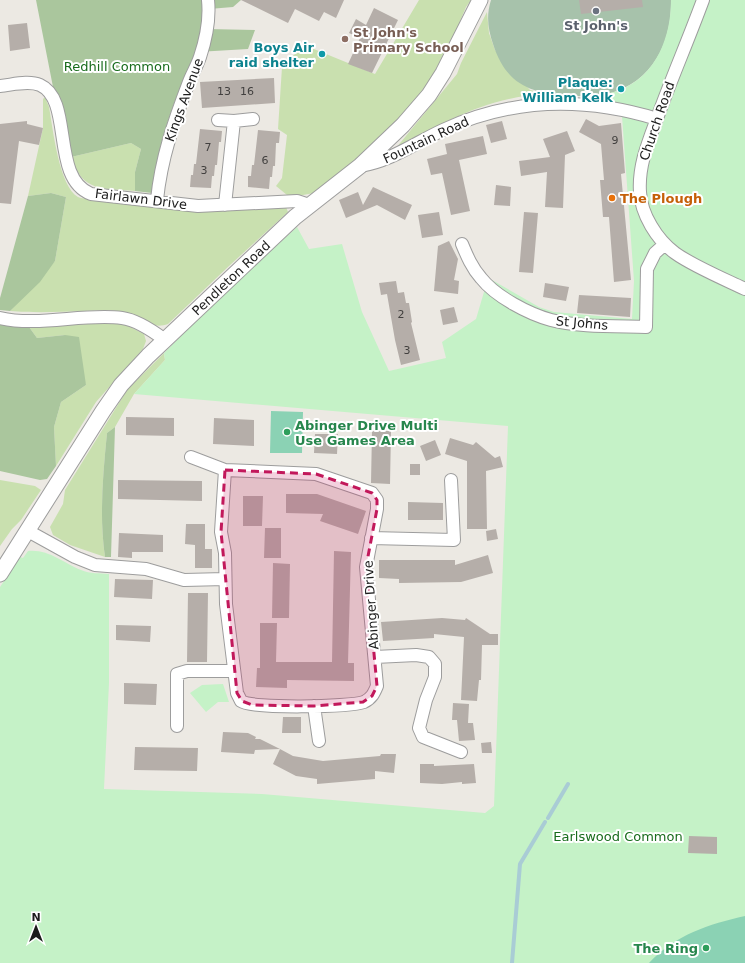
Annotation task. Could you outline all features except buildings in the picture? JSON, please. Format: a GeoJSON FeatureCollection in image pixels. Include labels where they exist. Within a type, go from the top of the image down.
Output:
{"type":"FeatureCollection","features":[{"type":"Feature","properties":{"kind":"street","name":"Kings Avenue"},"geometry":{"type":"LineString","coordinates":[[157,200],[159,176],[166,149],[189,81],[200,58],[209,16],[208,0]]}},
{"type":"Feature","properties":{"kind":"street","name":"Pendleton Road"},"geometry":{"type":"LineString","coordinates":[[0,574],[102,411],[121,386],[165,340],[309,205],[360,166],[403,126],[429,95],[444,73],[480,0]]}},
{"type":"Feature","properties":{"kind":"street","name":"Church Road"},"geometry":{"type":"LineString","coordinates":[[703,0],[646,151],[641,172],[640,192],[642,208],[665,244],[676,253],[745,289]]}},
{"type":"Feature","properties":{"kind":"street","name":"Fairlawn Drive"},"geometry":{"type":"LineString","coordinates":[[0,86],[30,83],[40,85],[51,94],[57,107],[62,143],[73,180],[81,190],[91,194],[157,200],[198,206],[296,201],[309,205]]}},
{"type":"Feature","properties":{"kind":"street","name":"Fountain Road"},"geometry":{"type":"LineString","coordinates":[[360,166],[391,157],[443,130],[471,119],[522,106],[564,104],[609,106],[657,119]]}},
{"type":"Feature","properties":{"kind":"street"},"geometry":{"type":"LineString","coordinates":[[218,120],[234,121],[253,119]]}},
{"type":"Feature","properties":{"kind":"street"},"geometry":{"type":"LineString","coordinates":[[225,205],[234,121]]}},
{"type":"Feature","properties":{"kind":"street","name":"St Johns"},"geometry":{"type":"LineString","coordinates":[[462,244],[470,262],[481,279],[499,293],[526,310],[552,321],[646,327],[647,269],[655,253],[665,244]]}},
{"type":"Feature","properties":{"kind":"street"},"geometry":{"type":"LineString","coordinates":[[2,318],[123,318],[151,330],[165,340]]}},
{"type":"Feature","properties":{"kind":"street"},"geometry":{"type":"LineString","coordinates":[[191,457],[225,470]]}},
{"type":"Feature","properties":{"kind":"street","name":"Abinger Drive"},"geometry":{"type":"LineString","coordinates":[[225,470],[316,474],[372,493],[378,500],[378,509],[366,567],[375,657],[376,686],[372,696],[363,702],[314,706],[252,705],[242,701],[237,693],[225,579],[225,553],[221,532],[225,470]]}},
{"type":"Feature","properties":{"kind":"street"},"geometry":{"type":"LineString","coordinates":[[371,538],[454,540],[452,480]]}},
{"type":"Feature","properties":{"kind":"street"},"geometry":{"type":"LineString","coordinates":[[28,531],[95,565],[146,569],[184,580],[225,579]]}},
{"type":"Feature","properties":{"kind":"street"},"geometry":{"type":"LineString","coordinates":[[375,657],[416,655],[429,657],[435,664],[435,677],[426,700],[419,728],[423,737],[461,752]]}},
{"type":"Feature","properties":{"kind":"street"},"geometry":{"type":"LineString","coordinates":[[177,726],[177,674],[187,671],[234,671]]}},
{"type":"Feature","properties":{"kind":"street"},"geometry":{"type":"LineString","coordinates":[[314,706],[319,741]]}},
{"type":"Feature","properties":{"kind":"highlighted area"},"geometry":{"type":"Polygon","coordinates":[[[225,470],[316,474],[372,493],[377,500],[377,509],[366,567],[377,686],[372,696],[363,702],[314,706],[252,705],[242,701],[237,693],[221,532],[225,470]]]}},
{"type":"Feature","properties":{"kind":"green space","name":"Redhill Common"},"geometry":{"type":"Polygon","coordinates":[[[36,0],[241,0],[233,7],[209,9],[207,29],[255,30],[248,49],[197,52],[181,85],[168,121],[154,175],[152,193],[135,191],[135,172],[141,149],[131,143],[71,157],[61,107],[53,87],[36,0]]]}},
{"type":"Feature","properties":{"kind":"green space"},"geometry":{"type":"Polygon","coordinates":[[[419,0],[471,0],[466,7],[448,50],[423,93],[399,120],[356,161],[314,193],[287,195],[276,186],[282,178],[287,135],[278,129],[282,67],[304,45],[375,74],[419,0]]]}},
{"type":"Feature","properties":{"kind":"green space"},"geometry":{"type":"Polygon","coordinates":[[[491,0],[671,0],[667,34],[654,63],[643,75],[630,85],[615,92],[597,96],[583,96],[542,92],[521,84],[512,77],[498,58],[490,33],[488,17],[491,0]]]}},
{"type":"Feature","properties":{"kind":"green space","name":"Earlswood Common"},"geometry":{"type":"Polygon","coordinates":[[[671,0],[745,0],[745,963],[0,963],[0,587],[20,557],[23,558],[28,551],[49,554],[74,567],[91,573],[109,574],[109,683],[104,789],[262,794],[485,813],[494,806],[508,426],[134,394],[165,360],[164,353],[220,297],[297,227],[309,249],[342,244],[362,312],[389,371],[446,358],[442,342],[476,319],[484,292],[492,280],[539,307],[554,312],[632,319],[634,281],[622,116],[596,96],[617,91],[633,83],[644,75],[659,53],[665,40],[671,0]]]}},
{"type":"Feature","properties":{"kind":"green space"},"geometry":{"type":"Polygon","coordinates":[[[487,12],[489,33],[495,50],[530,90],[546,94],[525,96],[486,105],[450,120],[396,148],[457,74],[487,12]]]}},
{"type":"Feature","properties":{"kind":"green space"},"geometry":{"type":"Polygon","coordinates":[[[45,97],[49,107],[55,142],[62,169],[71,191],[78,197],[96,200],[286,207],[288,212],[168,324],[161,326],[149,324],[131,315],[113,310],[46,312],[10,311],[55,261],[66,197],[51,193],[28,196],[43,128],[43,99],[45,97]]]}},
{"type":"Feature","properties":{"kind":"green space"},"geometry":{"type":"Polygon","coordinates":[[[131,143],[141,149],[135,172],[135,191],[104,188],[88,183],[81,177],[71,157],[131,143]]]}},
{"type":"Feature","properties":{"kind":"green space"},"geometry":{"type":"Polygon","coordinates":[[[51,193],[66,197],[55,261],[40,282],[10,311],[0,310],[0,298],[28,196],[51,193]]]}},
{"type":"Feature","properties":{"kind":"green space"},"geometry":{"type":"Polygon","coordinates":[[[0,323],[29,327],[37,338],[65,335],[79,337],[86,385],[61,402],[54,427],[56,466],[47,479],[40,480],[0,471],[0,323]]]}},
{"type":"Feature","properties":{"kind":"green space"},"geometry":{"type":"Polygon","coordinates":[[[108,323],[124,324],[144,334],[146,341],[143,349],[96,402],[56,466],[54,427],[61,402],[86,385],[65,335],[37,338],[29,327],[108,323]]]}},
{"type":"Feature","properties":{"kind":"green space"},"geometry":{"type":"Polygon","coordinates":[[[164,353],[165,360],[134,394],[115,427],[107,433],[102,510],[105,557],[70,545],[53,535],[50,527],[63,504],[65,490],[127,390],[164,353]]]}},
{"type":"Feature","properties":{"kind":"green space","name":"Abinger Drive Multi Use Games Area"},"geometry":{"type":"Polygon","coordinates":[[[271,411],[303,412],[302,453],[270,453],[271,411]]]}},
{"type":"Feature","properties":{"kind":"green space"},"geometry":{"type":"Polygon","coordinates":[[[115,427],[111,557],[105,557],[102,526],[104,464],[107,433],[115,427]]]}},
{"type":"Feature","properties":{"kind":"green space"},"geometry":{"type":"Polygon","coordinates":[[[0,480],[35,486],[41,490],[21,520],[12,529],[0,546],[0,480]]]}},
{"type":"Feature","properties":{"kind":"green space"},"geometry":{"type":"Polygon","coordinates":[[[223,684],[229,702],[218,702],[206,712],[190,693],[202,685],[223,684]]]}},
{"type":"Feature","properties":{"kind":"green space","name":"The Ring"},"geometry":{"type":"Polygon","coordinates":[[[745,916],[745,963],[649,963],[670,945],[693,932],[718,923],[745,916]]]}},
{"type":"Feature","properties":{"kind":"waterway"},"geometry":{"type":"LineString","coordinates":[[548,818],[568,784]]}},
{"type":"Feature","properties":{"kind":"waterway"},"geometry":{"type":"LineString","coordinates":[[512,963],[520,864],[545,822]]}},
{"type":"Feature","properties":{"kind":"place","name":"St John's"},"geometry":{"type":"Point","coordinates":[596,11]}},
{"type":"Feature","properties":{"kind":"place","name":"St John's Primary School"},"geometry":{"type":"Point","coordinates":[345,39]}},
{"type":"Feature","properties":{"kind":"place","name":"Boys Air raid shelter"},"geometry":{"type":"Point","coordinates":[322,54]}},
{"type":"Feature","properties":{"kind":"place","name":"Plaque: William Kelk"},"geometry":{"type":"Point","coordinates":[621,89]}},
{"type":"Feature","properties":{"kind":"place","name":"The Plough"},"geometry":{"type":"Point","coordinates":[612,198]}},
{"type":"Feature","properties":{"kind":"place","name":"Abinger Drive Multi Use Games Area"},"geometry":{"type":"Point","coordinates":[287,432]}},
{"type":"Feature","properties":{"kind":"place","name":"The Ring"},"geometry":{"type":"Point","coordinates":[706,948]}}]}
